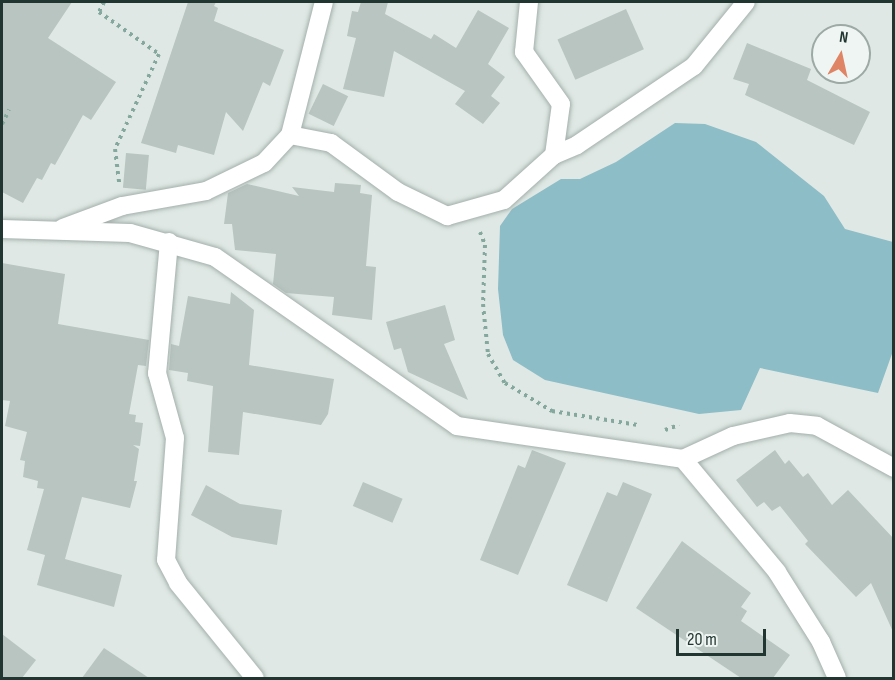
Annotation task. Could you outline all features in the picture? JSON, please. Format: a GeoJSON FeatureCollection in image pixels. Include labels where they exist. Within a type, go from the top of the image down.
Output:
{"type":"FeatureCollection","features":[{"type":"Feature","properties":{"kind":"street"},"geometry":{"type":"LineString","coordinates":[[53,231],[122,206],[206,191],[264,164],[291,135],[324,2]]}},
{"type":"Feature","properties":{"kind":"street"},"geometry":{"type":"LineString","coordinates":[[529,2],[524,52],[561,104],[554,155]]}},
{"type":"Feature","properties":{"kind":"street"},"geometry":{"type":"LineString","coordinates":[[291,135],[331,143],[398,192],[447,216],[504,200],[554,155],[577,146],[694,66],[746,2]]}},
{"type":"Feature","properties":{"kind":"street"},"geometry":{"type":"LineString","coordinates":[[2,229],[130,233],[169,242],[215,257],[457,426],[683,459],[733,436],[790,423],[817,426],[894,468]]}},
{"type":"Feature","properties":{"kind":"street"},"geometry":{"type":"LineString","coordinates":[[169,242],[158,374],[175,438],[166,560],[178,583],[255,678]]}},
{"type":"Feature","properties":{"kind":"street"},"geometry":{"type":"LineString","coordinates":[[683,459],[777,572],[821,642],[837,678]]}},
{"type":"Feature","properties":{"kind":"path"},"geometry":{"type":"LineString","coordinates":[[104,2],[99,12],[159,54],[115,150],[122,206]]}},
{"type":"Feature","properties":{"kind":"path"},"geometry":{"type":"LineString","coordinates":[[2,124],[9,110]]}},
{"type":"Feature","properties":{"kind":"path"},"geometry":{"type":"LineString","coordinates":[[471,209],[485,245],[483,303],[488,354],[505,383],[552,411],[641,426]]}},
{"type":"Feature","properties":{"kind":"path"},"geometry":{"type":"LineString","coordinates":[[652,428],[664,431],[679,425]]}},
{"type":"Feature","properties":{"kind":"water"},"geometry":{"type":"Polygon","coordinates":[[[675,123],[705,124],[756,142],[824,196],[845,229],[893,242],[893,351],[878,393],[760,368],[741,410],[699,414],[545,380],[513,360],[503,335],[498,289],[500,226],[512,209],[561,179],[580,179],[616,162],[675,123]]]}},
{"type":"Feature","properties":{"kind":"building"},"geometry":{"type":"Polygon","coordinates":[[[2,2],[72,2],[48,38],[116,82],[91,120],[83,115],[55,165],[51,163],[42,180],[37,178],[23,203],[2,192],[2,2]]]}},
{"type":"Feature","properties":{"kind":"building"},"geometry":{"type":"Polygon","coordinates":[[[188,2],[216,2],[214,6],[218,8],[214,21],[284,50],[270,86],[263,82],[243,131],[226,112],[214,155],[178,145],[176,153],[141,143],[188,2]]]}},
{"type":"Feature","properties":{"kind":"building"},"geometry":{"type":"Polygon","coordinates":[[[361,2],[388,2],[385,14],[431,39],[434,34],[456,48],[478,10],[509,28],[488,64],[505,77],[491,96],[500,103],[483,124],[455,104],[465,91],[394,51],[384,97],[343,89],[356,38],[347,36],[352,11],[358,12],[361,2]]]}},
{"type":"Feature","properties":{"kind":"building"},"geometry":{"type":"Polygon","coordinates":[[[626,9],[644,49],[575,80],[557,40],[626,9]]]}},
{"type":"Feature","properties":{"kind":"building"},"geometry":{"type":"Polygon","coordinates":[[[747,43],[811,69],[807,80],[811,84],[870,112],[854,145],[745,95],[749,84],[733,79],[747,43]]]}},
{"type":"Feature","properties":{"kind":"building"},"geometry":{"type":"Polygon","coordinates":[[[323,84],[348,96],[334,126],[309,114],[323,84]]]}},
{"type":"Feature","properties":{"kind":"building"},"geometry":{"type":"Polygon","coordinates":[[[126,153],[149,155],[146,190],[123,188],[126,153]]]}},
{"type":"Feature","properties":{"kind":"building"},"geometry":{"type":"Polygon","coordinates":[[[335,183],[361,185],[360,193],[372,195],[366,266],[376,267],[372,320],[332,315],[334,297],[286,293],[273,284],[276,254],[235,250],[232,224],[224,224],[228,193],[247,184],[299,196],[292,187],[334,192],[335,183]]]}},
{"type":"Feature","properties":{"kind":"building"},"geometry":{"type":"Polygon","coordinates":[[[2,263],[65,274],[58,324],[149,340],[146,366],[138,365],[129,414],[136,415],[135,422],[143,423],[140,446],[133,445],[139,449],[134,481],[137,481],[130,508],[82,497],[65,559],[122,575],[114,607],[37,585],[45,555],[27,550],[44,489],[37,488],[38,481],[23,477],[25,461],[20,460],[27,432],[5,426],[10,401],[2,400],[2,263]]]}},
{"type":"Feature","properties":{"kind":"building"},"geometry":{"type":"Polygon","coordinates":[[[231,292],[254,310],[249,365],[334,379],[328,414],[321,425],[243,412],[239,455],[208,452],[213,386],[187,381],[188,373],[169,370],[171,344],[179,346],[188,296],[230,304],[231,292]]]}},
{"type":"Feature","properties":{"kind":"building"},"geometry":{"type":"Polygon","coordinates":[[[445,305],[455,340],[444,344],[468,400],[408,372],[401,348],[394,350],[386,322],[445,305]]]}},
{"type":"Feature","properties":{"kind":"building"},"geometry":{"type":"Polygon","coordinates":[[[532,450],[566,463],[518,575],[480,560],[518,465],[525,468],[532,450]]]}},
{"type":"Feature","properties":{"kind":"building"},"geometry":{"type":"Polygon","coordinates":[[[775,450],[785,464],[789,460],[803,477],[808,473],[832,505],[848,490],[894,539],[894,634],[871,583],[856,597],[805,544],[808,541],[780,506],[772,511],[764,502],[757,507],[736,480],[775,450]]]}},
{"type":"Feature","properties":{"kind":"building"},"geometry":{"type":"Polygon","coordinates":[[[363,482],[403,499],[392,523],[353,506],[363,482]]]}},
{"type":"Feature","properties":{"kind":"building"},"geometry":{"type":"Polygon","coordinates":[[[623,482],[652,494],[607,602],[567,585],[607,492],[617,496],[623,482]]]}},
{"type":"Feature","properties":{"kind":"building"},"geometry":{"type":"Polygon","coordinates":[[[206,485],[240,504],[282,510],[277,545],[232,537],[191,515],[206,485]]]}},
{"type":"Feature","properties":{"kind":"building"},"geometry":{"type":"Polygon","coordinates":[[[682,541],[751,593],[741,607],[747,611],[741,621],[790,655],[773,678],[741,678],[636,608],[682,541]]]}},
{"type":"Feature","properties":{"kind":"building"},"geometry":{"type":"Polygon","coordinates":[[[2,634],[36,660],[22,678],[2,678],[2,634]]]}},
{"type":"Feature","properties":{"kind":"building"},"geometry":{"type":"Polygon","coordinates":[[[104,648],[149,678],[82,678],[104,648]]]}}]}
